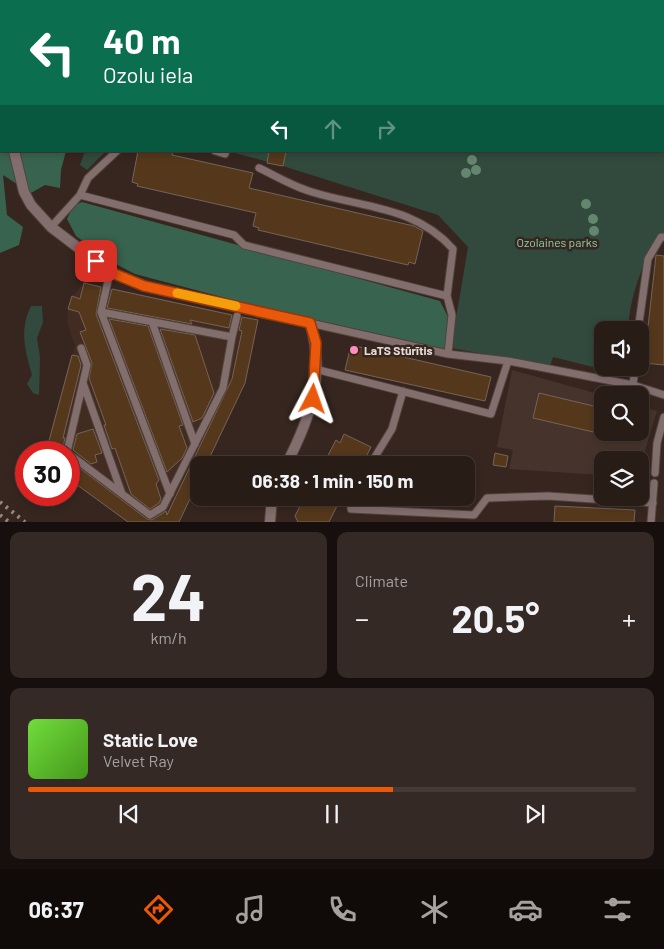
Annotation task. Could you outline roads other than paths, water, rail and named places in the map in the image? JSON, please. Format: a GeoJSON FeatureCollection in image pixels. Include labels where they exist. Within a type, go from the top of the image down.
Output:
{"type":"FeatureCollection","features":[{"type":"Feature","properties":{"kind":"street"},"geometry":{"type":"LineString","coordinates":[[14,152],[24,192],[31,205],[52,227],[110,272],[144,286],[310,323],[316,343],[313,399],[305,429],[291,456]]}},
{"type":"Feature","properties":{"kind":"street"},"geometry":{"type":"LineString","coordinates":[[270,522],[271,506]]}},
{"type":"Feature","properties":{"kind":"lane"},"geometry":{"type":"LineString","coordinates":[[52,227],[80,195],[88,178],[116,152]]}},
{"type":"Feature","properties":{"kind":"lane"},"geometry":{"type":"LineString","coordinates":[[259,168],[311,192],[351,200],[415,218],[428,226],[453,249],[447,296],[452,315],[448,354]]}},
{"type":"Feature","properties":{"kind":"lane"},"geometry":{"type":"LineString","coordinates":[[80,195],[234,235],[244,245],[447,296]]}},
{"type":"Feature","properties":{"kind":"lane"},"geometry":{"type":"LineString","coordinates":[[639,321],[648,259],[661,237],[664,237]]}},
{"type":"Feature","properties":{"kind":"lane"},"geometry":{"type":"LineString","coordinates":[[110,272],[101,312],[170,494]]}},
{"type":"Feature","properties":{"kind":"lane"},"geometry":{"type":"LineString","coordinates":[[101,312],[232,337]]}},
{"type":"Feature","properties":{"kind":"lane"},"geometry":{"type":"LineString","coordinates":[[80,462],[150,515],[164,506],[223,388],[237,316]]}},
{"type":"Feature","properties":{"kind":"lane"},"geometry":{"type":"LineString","coordinates":[[152,322],[195,444]]}},
{"type":"Feature","properties":{"kind":"lane"},"geometry":{"type":"LineString","coordinates":[[310,323],[448,354],[508,361],[633,385],[664,395]]}},
{"type":"Feature","properties":{"kind":"lane"},"geometry":{"type":"LineString","coordinates":[[71,441],[87,365],[81,348]]}},
{"type":"Feature","properties":{"kind":"lane"},"geometry":{"type":"LineString","coordinates":[[315,369],[491,414],[508,361]]}},
{"type":"Feature","properties":{"kind":"lane"},"geometry":{"type":"LineString","coordinates":[[633,385],[634,376]]}},
{"type":"Feature","properties":{"kind":"lane"},"geometry":{"type":"LineString","coordinates":[[83,383],[123,495]]}},
{"type":"Feature","properties":{"kind":"lane"},"geometry":{"type":"LineString","coordinates":[[376,456],[392,429],[403,391]]}},
{"type":"Feature","properties":{"kind":"lane"},"geometry":{"type":"LineString","coordinates":[[655,473],[657,443],[664,417]]}},
{"type":"Feature","properties":{"kind":"lane"},"geometry":{"type":"LineString","coordinates":[[652,522],[654,483]]}},
{"type":"Feature","properties":{"kind":"lane"},"geometry":{"type":"LineString","coordinates":[[351,506],[351,509],[380,514],[474,515],[487,498],[539,496],[653,503]]}},
{"type":"Feature","properties":{"kind":"railway"},"geometry":{"type":"LineString","coordinates":[[0,502],[25,522]]}},
{"type":"Feature","properties":{"kind":"railway"},"geometry":{"type":"LineString","coordinates":[[0,515],[9,522]]}},
{"type":"Feature","properties":{"kind":"place","name":"LaTS Stūrītis"},"geometry":{"type":"Point","coordinates":[354,350]}},
{"type":"Feature","properties":{"kind":"park label","name":"Ozolaines parks"},"geometry":{"type":"Point","coordinates":[557,242]}}]}
